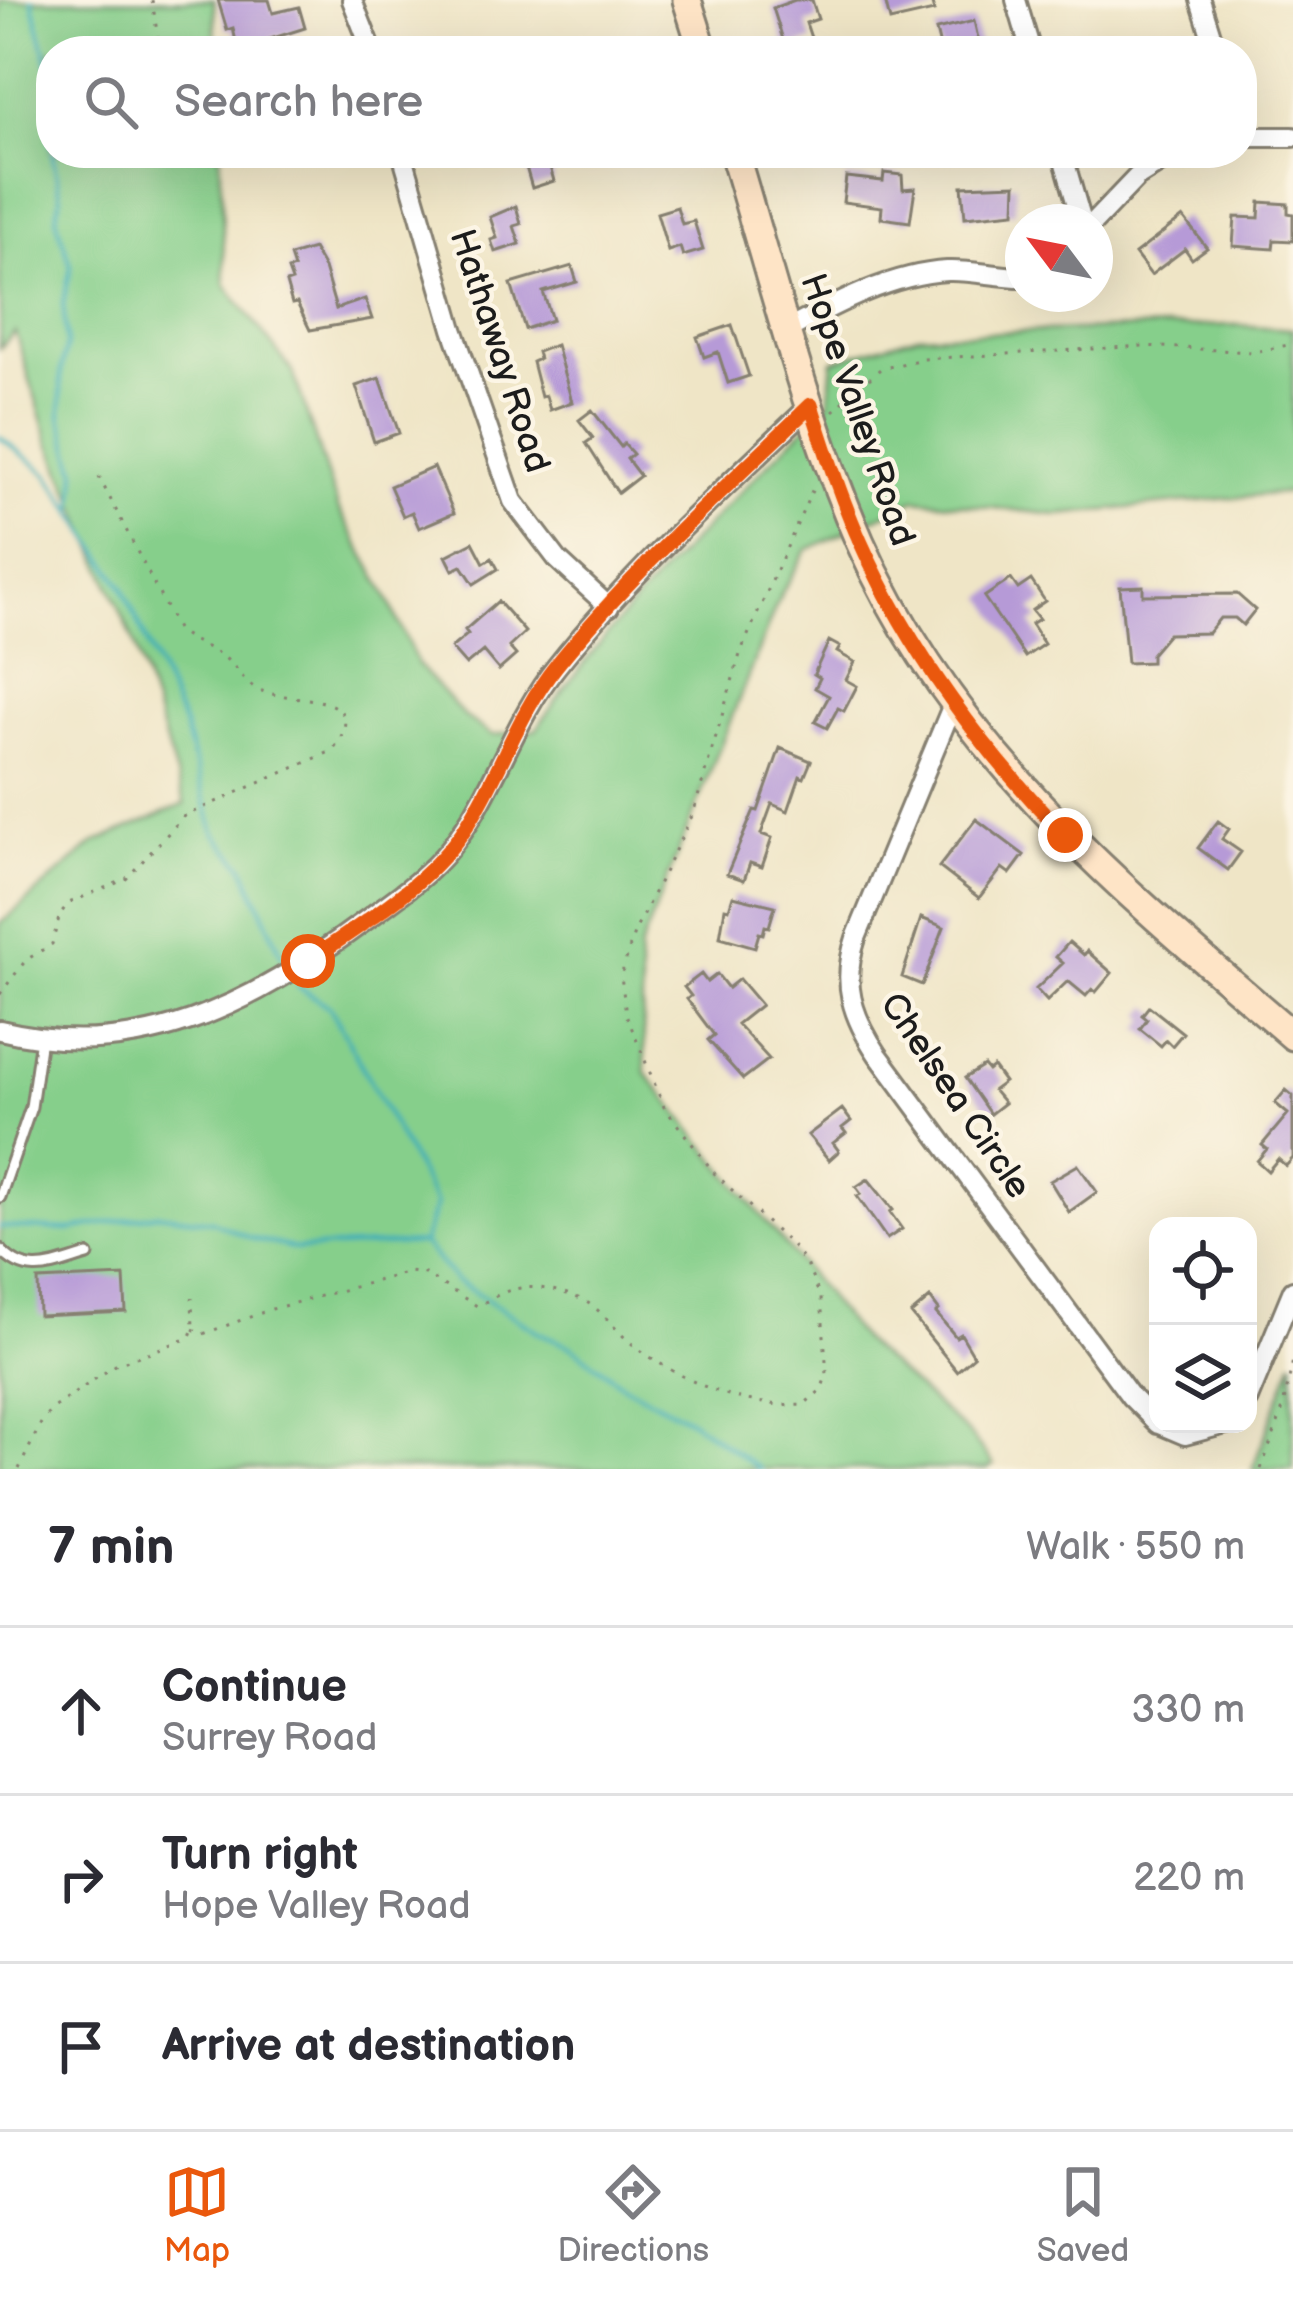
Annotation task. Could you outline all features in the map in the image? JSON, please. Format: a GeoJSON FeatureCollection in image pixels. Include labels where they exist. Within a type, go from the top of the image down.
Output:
{"type":"FeatureCollection","features":[{"type":"Feature","properties":{"kind":"main road"},"geometry":{"type":"LineString","coordinates":[[688,0],[699,36]]}},
{"type":"Feature","properties":{"kind":"main road","name":"Hope Valley Road"},"geometry":{"type":"LineString","coordinates":[[738,168],[787,330],[820,410],[862,545],[916,644],[1017,784],[1065,835],[1293,1036]]}},
{"type":"Feature","properties":{"kind":"street"},"geometry":{"type":"LineString","coordinates":[[352,0],[366,36]]}},
{"type":"Feature","properties":{"kind":"street"},"geometry":{"type":"LineString","coordinates":[[1016,0],[1027,36]]}},
{"type":"Feature","properties":{"kind":"street"},"geometry":{"type":"LineString","coordinates":[[1200,0],[1211,36]]}},
{"type":"Feature","properties":{"kind":"street"},"geometry":{"type":"LineString","coordinates":[[1257,137],[1293,137]]}},
{"type":"Feature","properties":{"kind":"street","name":"Hathaway Road"},"geometry":{"type":"LineString","coordinates":[[406,168],[447,309],[508,490],[530,527],[558,560],[609,607]]}},
{"type":"Feature","properties":{"kind":"street"},"geometry":{"type":"LineString","coordinates":[[1066,168],[1077,204]]}},
{"type":"Feature","properties":{"kind":"street"},"geometry":{"type":"LineString","coordinates":[[1111,204],[1151,168]]}},
{"type":"Feature","properties":{"kind":"street"},"geometry":{"type":"LineString","coordinates":[[787,330],[869,291],[920,274],[953,271],[1005,276]]}},
{"type":"Feature","properties":{"kind":"street"},"geometry":{"type":"LineString","coordinates":[[0,1030],[41,1038],[138,1035],[232,1006],[308,961],[406,890],[463,831],[541,687],[609,607],[820,410]]}},
{"type":"Feature","properties":{"kind":"street","name":"Chelsea Circle"},"geometry":{"type":"LineString","coordinates":[[954,702],[856,938],[847,972],[852,1006],[878,1055],[1149,1415]]}},
{"type":"Feature","properties":{"kind":"street"},"geometry":{"type":"LineString","coordinates":[[1257,1377],[1293,1290]]}},
{"type":"Feature","properties":{"kind":"lane"},"geometry":{"type":"LineString","coordinates":[[0,1197],[32,1107],[41,1038]]}},
{"type":"Feature","properties":{"kind":"lane"},"geometry":{"type":"LineString","coordinates":[[0,1249],[26,1269],[88,1255]]}},
{"type":"Feature","properties":{"kind":"path"},"geometry":{"type":"LineString","coordinates":[[152,0],[158,36]]}},
{"type":"Feature","properties":{"kind":"path"},"geometry":{"type":"LineString","coordinates":[[820,410],[880,369],[922,359],[1144,346],[1254,352],[1293,344]]}},
{"type":"Feature","properties":{"kind":"path"},"geometry":{"type":"LineString","coordinates":[[19,1469],[53,1408],[116,1364],[272,1309],[410,1272],[425,1274],[470,1303],[483,1304],[524,1288],[581,1299],[631,1343],[665,1365],[750,1402],[803,1405],[820,1390],[827,1374],[821,1298],[806,1264],[715,1174],[664,1107],[626,1014],[621,976],[634,933],[693,814],[748,633],[786,554],[808,491],[824,476]]}},
{"type":"Feature","properties":{"kind":"path"},"geometry":{"type":"LineString","coordinates":[[0,994],[26,959],[52,944],[60,914],[69,902],[126,879],[194,808],[332,751],[344,728],[342,715],[323,700],[258,690],[224,658],[186,638],[173,622],[99,477]]}},
{"type":"Feature","properties":{"kind":"path"},"geometry":{"type":"LineString","coordinates":[[186,1341],[193,1330],[192,1298]]}},
{"type":"Feature","properties":{"kind":"path"},"geometry":{"type":"LineString","coordinates":[[193,1330],[203,1334]]}},
{"type":"Feature","properties":{"kind":"path"},"geometry":{"type":"LineString","coordinates":[[1261,1469],[1281,1416],[1293,1360]]}},
{"type":"Feature","properties":{"kind":"green space"},"geometry":{"type":"Polygon","coordinates":[[[0,0],[214,0],[215,36],[36,36],[36,168],[221,168],[225,284],[293,372],[338,508],[383,588],[418,665],[464,716],[492,735],[536,730],[637,600],[829,402],[833,361],[918,335],[1235,325],[1293,329],[1293,492],[1057,515],[915,499],[807,550],[780,596],[639,950],[646,1073],[863,1341],[970,1435],[994,1465],[987,1469],[0,1469],[0,924],[94,843],[185,804],[135,645],[49,441],[15,332],[0,348],[0,0]]]}},
{"type":"Feature","properties":{"kind":"green space"},"geometry":{"type":"Polygon","coordinates":[[[1293,1360],[1293,1469],[1252,1469],[1254,1465],[1293,1360]]]}},
{"type":"Feature","properties":{"kind":"building"},"geometry":{"type":"Polygon","coordinates":[[[218,0],[269,0],[273,13],[299,7],[305,28],[280,36],[235,36],[233,28],[227,30],[218,0]]]}},
{"type":"Feature","properties":{"kind":"building"},"geometry":{"type":"Polygon","coordinates":[[[812,0],[818,19],[806,23],[810,36],[782,36],[773,8],[812,0]]]}},
{"type":"Feature","properties":{"kind":"building"},"geometry":{"type":"Polygon","coordinates":[[[885,0],[931,0],[934,11],[890,21],[885,0]]]}},
{"type":"Feature","properties":{"kind":"building"},"geometry":{"type":"Polygon","coordinates":[[[974,21],[978,36],[937,36],[936,30],[974,21]]]}},
{"type":"Feature","properties":{"kind":"building"},"geometry":{"type":"Polygon","coordinates":[[[526,168],[550,168],[554,181],[532,188],[526,168]]]}},
{"type":"Feature","properties":{"kind":"building"},"geometry":{"type":"Polygon","coordinates":[[[884,173],[902,175],[903,189],[915,188],[910,222],[881,218],[882,207],[843,202],[846,177],[883,181],[884,173]]]}},
{"type":"Feature","properties":{"kind":"building"},"geometry":{"type":"Polygon","coordinates":[[[1016,184],[1015,204],[1005,204],[1005,213],[965,217],[962,186],[1016,184]]]}},
{"type":"Feature","properties":{"kind":"building"},"geometry":{"type":"Polygon","coordinates":[[[1260,202],[1288,204],[1288,213],[1293,214],[1293,241],[1274,240],[1273,249],[1233,246],[1235,217],[1259,218],[1260,202]]]}},
{"type":"Feature","properties":{"kind":"building"},"geometry":{"type":"Polygon","coordinates":[[[516,206],[521,224],[514,226],[520,244],[495,252],[491,240],[497,238],[490,217],[516,206]]]}},
{"type":"Feature","properties":{"kind":"building"},"geometry":{"type":"Polygon","coordinates":[[[677,207],[682,224],[694,221],[703,250],[683,256],[680,247],[668,251],[657,213],[677,207]]]}},
{"type":"Feature","properties":{"kind":"building"},"geometry":{"type":"Polygon","coordinates":[[[1183,217],[1207,248],[1192,259],[1185,249],[1151,275],[1135,254],[1183,217]]]}},
{"type":"Feature","properties":{"kind":"building"},"geometry":{"type":"Polygon","coordinates":[[[313,249],[336,309],[365,299],[372,319],[310,330],[297,303],[292,304],[286,283],[292,281],[288,270],[294,268],[290,256],[313,249]]]}},
{"type":"Feature","properties":{"kind":"building"},"geometry":{"type":"Polygon","coordinates":[[[572,266],[577,282],[543,292],[552,320],[525,329],[511,284],[572,266]]]}},
{"type":"Feature","properties":{"kind":"building"},"geometry":{"type":"Polygon","coordinates":[[[732,325],[749,376],[728,383],[718,352],[704,357],[697,337],[732,325]]]}},
{"type":"Feature","properties":{"kind":"building"},"geometry":{"type":"Polygon","coordinates":[[[556,345],[572,402],[550,410],[546,396],[541,397],[532,362],[539,359],[537,352],[556,345]]]}},
{"type":"Feature","properties":{"kind":"building"},"geometry":{"type":"Polygon","coordinates":[[[380,378],[399,433],[374,442],[356,386],[380,378]]]}},
{"type":"Feature","properties":{"kind":"building"},"geometry":{"type":"Polygon","coordinates":[[[592,410],[621,447],[624,444],[633,454],[627,459],[640,476],[618,493],[586,443],[593,438],[579,420],[592,410]]]}},
{"type":"Feature","properties":{"kind":"building"},"geometry":{"type":"Polygon","coordinates":[[[434,467],[454,513],[419,528],[412,512],[403,516],[390,486],[434,467]]]}},
{"type":"Feature","properties":{"kind":"building"},"geometry":{"type":"Polygon","coordinates":[[[473,542],[484,563],[492,558],[498,569],[474,584],[462,566],[453,570],[446,556],[473,542]]]}},
{"type":"Feature","properties":{"kind":"building"},"geometry":{"type":"Polygon","coordinates":[[[1011,579],[1018,589],[1031,580],[1045,601],[1032,610],[1039,619],[1031,624],[1044,644],[1025,657],[984,597],[1011,579]]]}},
{"type":"Feature","properties":{"kind":"building"},"geometry":{"type":"Polygon","coordinates":[[[1143,586],[1143,595],[1237,594],[1255,610],[1243,625],[1235,618],[1220,618],[1208,633],[1168,634],[1151,654],[1151,662],[1127,663],[1120,587],[1143,586]]]}},
{"type":"Feature","properties":{"kind":"building"},"geometry":{"type":"Polygon","coordinates":[[[498,601],[525,632],[509,647],[516,655],[499,670],[483,651],[466,665],[451,648],[498,601]]]}},
{"type":"Feature","properties":{"kind":"building"},"geometry":{"type":"Polygon","coordinates":[[[829,641],[855,662],[846,680],[857,686],[844,711],[838,708],[827,728],[815,722],[829,696],[815,688],[820,678],[814,674],[829,641]]]}},
{"type":"Feature","properties":{"kind":"building"},"geometry":{"type":"Polygon","coordinates":[[[780,748],[811,761],[804,778],[800,776],[788,811],[772,804],[761,834],[772,838],[762,867],[750,863],[744,880],[727,874],[754,810],[758,811],[780,748]]]}},
{"type":"Feature","properties":{"kind":"building"},"geometry":{"type":"Polygon","coordinates":[[[976,819],[1024,855],[1010,874],[1002,868],[979,898],[939,867],[976,819]]]}},
{"type":"Feature","properties":{"kind":"building"},"geometry":{"type":"Polygon","coordinates":[[[1218,821],[1229,829],[1222,839],[1241,852],[1228,870],[1198,848],[1218,821]]]}},
{"type":"Feature","properties":{"kind":"building"},"geometry":{"type":"Polygon","coordinates":[[[733,896],[775,906],[769,927],[759,933],[755,947],[720,937],[725,908],[729,909],[733,896]]]}},
{"type":"Feature","properties":{"kind":"building"},"geometry":{"type":"Polygon","coordinates":[[[921,918],[944,927],[922,985],[902,977],[921,918]]]}},
{"type":"Feature","properties":{"kind":"building"},"geometry":{"type":"Polygon","coordinates":[[[1069,942],[1112,973],[1096,992],[1092,989],[1086,996],[1068,981],[1047,1001],[1036,989],[1063,963],[1056,957],[1069,942]]]}},
{"type":"Feature","properties":{"kind":"building"},"geometry":{"type":"Polygon","coordinates":[[[701,974],[707,982],[717,974],[728,988],[739,979],[761,1005],[737,1024],[769,1059],[743,1079],[708,1040],[714,1035],[687,999],[691,996],[684,987],[701,974]]]}},
{"type":"Feature","properties":{"kind":"building"},"geometry":{"type":"Polygon","coordinates":[[[1149,1006],[1183,1033],[1172,1046],[1166,1040],[1161,1046],[1140,1029],[1149,1006]]]}},
{"type":"Feature","properties":{"kind":"building"},"geometry":{"type":"Polygon","coordinates":[[[984,1066],[988,1071],[993,1067],[1004,1082],[993,1090],[1004,1103],[990,1114],[965,1078],[984,1066]]]}},
{"type":"Feature","properties":{"kind":"building"},"geometry":{"type":"Polygon","coordinates":[[[1286,1090],[1293,1096],[1293,1158],[1286,1166],[1278,1159],[1268,1171],[1257,1161],[1267,1149],[1262,1145],[1288,1114],[1275,1103],[1286,1090]]]}},
{"type":"Feature","properties":{"kind":"building"},"geometry":{"type":"Polygon","coordinates":[[[842,1109],[851,1121],[842,1128],[846,1133],[833,1143],[839,1151],[829,1160],[808,1135],[842,1109]]]}},
{"type":"Feature","properties":{"kind":"building"},"geometry":{"type":"Polygon","coordinates":[[[1078,1165],[1097,1192],[1069,1212],[1050,1181],[1078,1165]]]}},
{"type":"Feature","properties":{"kind":"building"},"geometry":{"type":"Polygon","coordinates":[[[868,1179],[902,1229],[887,1239],[857,1196],[861,1194],[856,1187],[868,1179]]]}},
{"type":"Feature","properties":{"kind":"building"},"geometry":{"type":"Polygon","coordinates":[[[124,1276],[126,1312],[39,1316],[38,1280],[124,1276]]]}},
{"type":"Feature","properties":{"kind":"building"},"geometry":{"type":"Polygon","coordinates":[[[930,1298],[939,1310],[936,1313],[956,1337],[961,1334],[974,1356],[957,1371],[911,1314],[930,1298]]]}},
{"type":"Feature","properties":{"kind":"waterway"},"geometry":{"type":"LineString","coordinates":[[32,0],[41,36]]}},
{"type":"Feature","properties":{"kind":"waterway"},"geometry":{"type":"LineString","coordinates":[[55,168],[61,197],[56,218],[71,267],[63,304],[67,344],[61,371],[61,418],[77,472],[74,509]]}},
{"type":"Feature","properties":{"kind":"waterway"},"geometry":{"type":"LineString","coordinates":[[0,437],[48,474],[122,586],[184,726],[214,832],[243,866],[282,956]]}},
{"type":"Feature","properties":{"kind":"waterway"},"geometry":{"type":"LineString","coordinates":[[297,986],[330,1007],[436,1204],[423,1243]]}},
{"type":"Feature","properties":{"kind":"waterway"},"geometry":{"type":"LineString","coordinates":[[0,1227],[70,1230],[157,1214],[212,1221],[250,1238],[296,1249],[423,1243]]}},
{"type":"Feature","properties":{"kind":"waterway"},"geometry":{"type":"LineString","coordinates":[[423,1243],[455,1280],[540,1333],[571,1346],[625,1386],[692,1421],[759,1469]]}},
{"type":"Feature","properties":{"kind":"route"},"geometry":{"type":"LineString","coordinates":[[308,961],[406,890],[449,850],[488,790],[532,701],[553,670],[589,626],[811,405],[862,545],[916,644],[1000,764],[1065,835]]}}]}
